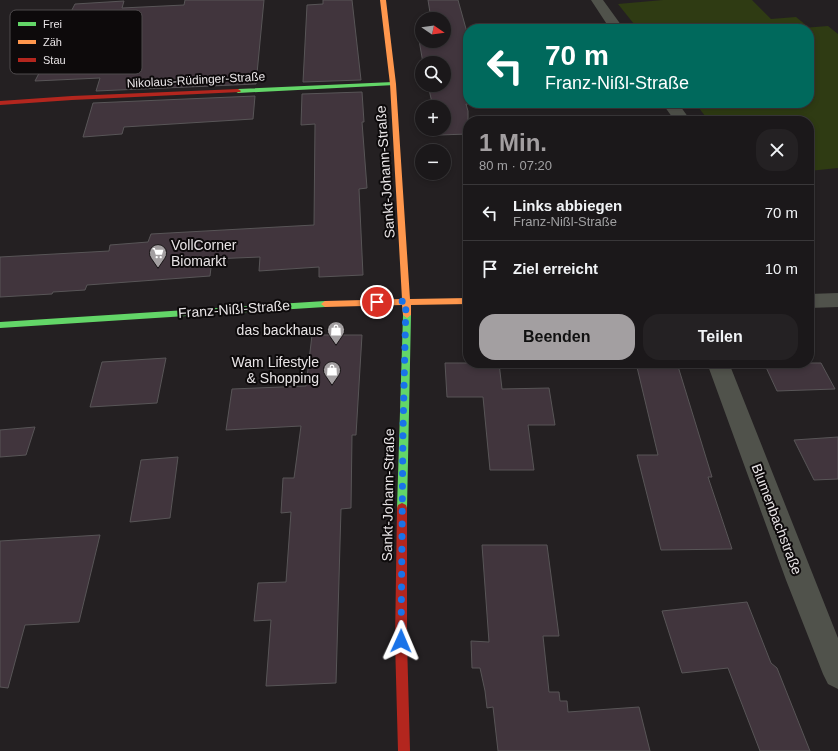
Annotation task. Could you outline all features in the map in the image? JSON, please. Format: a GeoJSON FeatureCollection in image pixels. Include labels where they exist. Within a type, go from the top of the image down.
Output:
{"type":"FeatureCollection","features":[{"type":"Feature","properties":{"kind":"street","name":"Sankt-Johann-Straße"},"geometry":{"type":"LineString","coordinates":[[383,0],[393,84],[406,301],[401,641],[404,751]]}},
{"type":"Feature","properties":{"kind":"street"},"geometry":{"type":"LineString","coordinates":[[597,0],[614,24]]}},
{"type":"Feature","properties":{"kind":"street","name":"Nikolaus-Rüdinger-Straße"},"geometry":{"type":"LineString","coordinates":[[0,104],[87,97],[393,84]]}},
{"type":"Feature","properties":{"kind":"street"},"geometry":{"type":"LineString","coordinates":[[674,108],[680,116]]}},
{"type":"Feature","properties":{"kind":"street"},"geometry":{"type":"LineString","coordinates":[[814,298],[838,300]]}},
{"type":"Feature","properties":{"kind":"street","name":"Franz-Nißl-Straße"},"geometry":{"type":"LineString","coordinates":[[0,325],[304,304],[463,301]]}},
{"type":"Feature","properties":{"kind":"street","name":"Blumenbachstraße"},"geometry":{"type":"LineString","coordinates":[[720,368],[800,580],[838,674]]}},
{"type":"Feature","properties":{"kind":"green space"},"geometry":{"type":"Polygon","coordinates":[[[663,0],[752,0],[771,19],[796,17],[805,24],[634,24],[618,4],[663,0]]]}},
{"type":"Feature","properties":{"kind":"green space"},"geometry":{"type":"Polygon","coordinates":[[[828,26],[838,34],[838,168],[814,170],[814,116],[705,116],[699,108],[814,108],[814,27],[828,26]]]}},
{"type":"Feature","properties":{"kind":"building"},"geometry":{"type":"Polygon","coordinates":[[[185,0],[264,0],[256,84],[96,91],[100,78],[35,81],[39,74],[142,74],[142,10],[72,10],[75,4],[124,1],[122,8],[184,5],[185,0]]]}},
{"type":"Feature","properties":{"kind":"building"},"geometry":{"type":"Polygon","coordinates":[[[323,0],[352,0],[361,80],[303,82],[307,5],[323,4],[323,0]]]}},
{"type":"Feature","properties":{"kind":"building"},"geometry":{"type":"Polygon","coordinates":[[[428,0],[458,0],[465,24],[463,24],[463,108],[467,108],[468,111],[468,116],[463,116],[463,134],[451,135],[451,100],[431,100],[430,92],[451,92],[451,56],[422,56],[420,48],[451,48],[451,12],[430,12],[428,0]]]}},
{"type":"Feature","properties":{"kind":"building"},"geometry":{"type":"Polygon","coordinates":[[[362,92],[364,122],[362,122],[367,188],[359,189],[363,275],[319,277],[319,267],[259,271],[260,257],[212,259],[210,276],[87,285],[85,290],[53,292],[52,294],[0,297],[0,257],[109,251],[110,245],[148,242],[151,234],[314,225],[315,124],[301,125],[302,94],[362,92]]]}},
{"type":"Feature","properties":{"kind":"building"},"geometry":{"type":"Polygon","coordinates":[[[255,96],[253,119],[124,127],[122,134],[83,137],[93,103],[255,96]]]}},
{"type":"Feature","properties":{"kind":"building"},"geometry":{"type":"Polygon","coordinates":[[[312,335],[362,335],[356,435],[352,435],[351,508],[341,509],[336,683],[266,686],[271,620],[254,621],[258,583],[286,582],[291,512],[281,513],[283,478],[294,478],[301,426],[226,430],[232,389],[306,386],[312,335]]]}},
{"type":"Feature","properties":{"kind":"building"},"geometry":{"type":"Polygon","coordinates":[[[166,358],[157,403],[90,407],[102,362],[166,358]]]}},
{"type":"Feature","properties":{"kind":"building"},"geometry":{"type":"Polygon","coordinates":[[[445,363],[463,363],[463,368],[500,368],[502,389],[549,388],[555,425],[528,425],[534,470],[490,470],[483,397],[447,397],[445,363]]]}},
{"type":"Feature","properties":{"kind":"building"},"geometry":{"type":"Polygon","coordinates":[[[814,363],[821,363],[835,389],[777,391],[766,368],[814,368],[814,363]]]}},
{"type":"Feature","properties":{"kind":"building"},"geometry":{"type":"Polygon","coordinates":[[[637,368],[679,368],[712,477],[708,477],[732,549],[661,550],[637,455],[658,455],[637,368]]]}},
{"type":"Feature","properties":{"kind":"building"},"geometry":{"type":"Polygon","coordinates":[[[35,427],[26,455],[0,457],[0,430],[35,427]]]}},
{"type":"Feature","properties":{"kind":"building"},"geometry":{"type":"Polygon","coordinates":[[[838,437],[838,479],[814,480],[794,440],[838,437]]]}},
{"type":"Feature","properties":{"kind":"building"},"geometry":{"type":"Polygon","coordinates":[[[178,457],[170,518],[130,522],[141,460],[178,457]]]}},
{"type":"Feature","properties":{"kind":"building"},"geometry":{"type":"Polygon","coordinates":[[[100,535],[79,622],[25,625],[8,688],[0,687],[0,541],[100,535]]]}},
{"type":"Feature","properties":{"kind":"building"},"geometry":{"type":"Polygon","coordinates":[[[482,545],[547,545],[559,636],[543,636],[549,692],[559,692],[560,701],[567,701],[568,712],[639,707],[650,751],[498,751],[493,707],[487,708],[480,668],[472,668],[471,641],[489,642],[482,545]]]}},
{"type":"Feature","properties":{"kind":"building"},"geometry":{"type":"Polygon","coordinates":[[[747,602],[771,663],[777,668],[810,751],[760,751],[728,668],[682,673],[662,611],[747,602]]]}},
{"type":"Feature","properties":{"kind":"traffic: fast"},"geometry":{"type":"LineString","coordinates":[[238,91],[393,84]]}},
{"type":"Feature","properties":{"kind":"traffic: fast"},"geometry":{"type":"LineString","coordinates":[[0,325],[325,304]]}},
{"type":"Feature","properties":{"kind":"traffic: fast"},"geometry":{"type":"LineString","coordinates":[[402,508],[407,315]]}},
{"type":"Feature","properties":{"kind":"traffic: slow"},"geometry":{"type":"LineString","coordinates":[[383,0],[393,84],[407,315]]}},
{"type":"Feature","properties":{"kind":"traffic: slow"},"geometry":{"type":"LineString","coordinates":[[325,304],[463,301]]}},
{"type":"Feature","properties":{"kind":"traffic: jam"},"geometry":{"type":"LineString","coordinates":[[0,103],[72,98],[238,91]]}},
{"type":"Feature","properties":{"kind":"traffic: jam"},"geometry":{"type":"LineString","coordinates":[[402,508],[401,641],[404,751]]}},
{"type":"Feature","properties":{"kind":"place","name":"VollCorner Biomarkt"},"geometry":{"type":"Point","coordinates":[158,268]}},
{"type":"Feature","properties":{"kind":"place","name":"das backhaus"},"geometry":{"type":"Point","coordinates":[336,345]}},
{"type":"Feature","properties":{"kind":"place","name":"Wam Lifestyle & Shopping"},"geometry":{"type":"Point","coordinates":[332,385]}},
{"type":"Feature","properties":{"kind":"route"},"geometry":{"type":"LineString","coordinates":[[377,302],[406,301],[407,319],[403,429],[401,641]]}}]}
